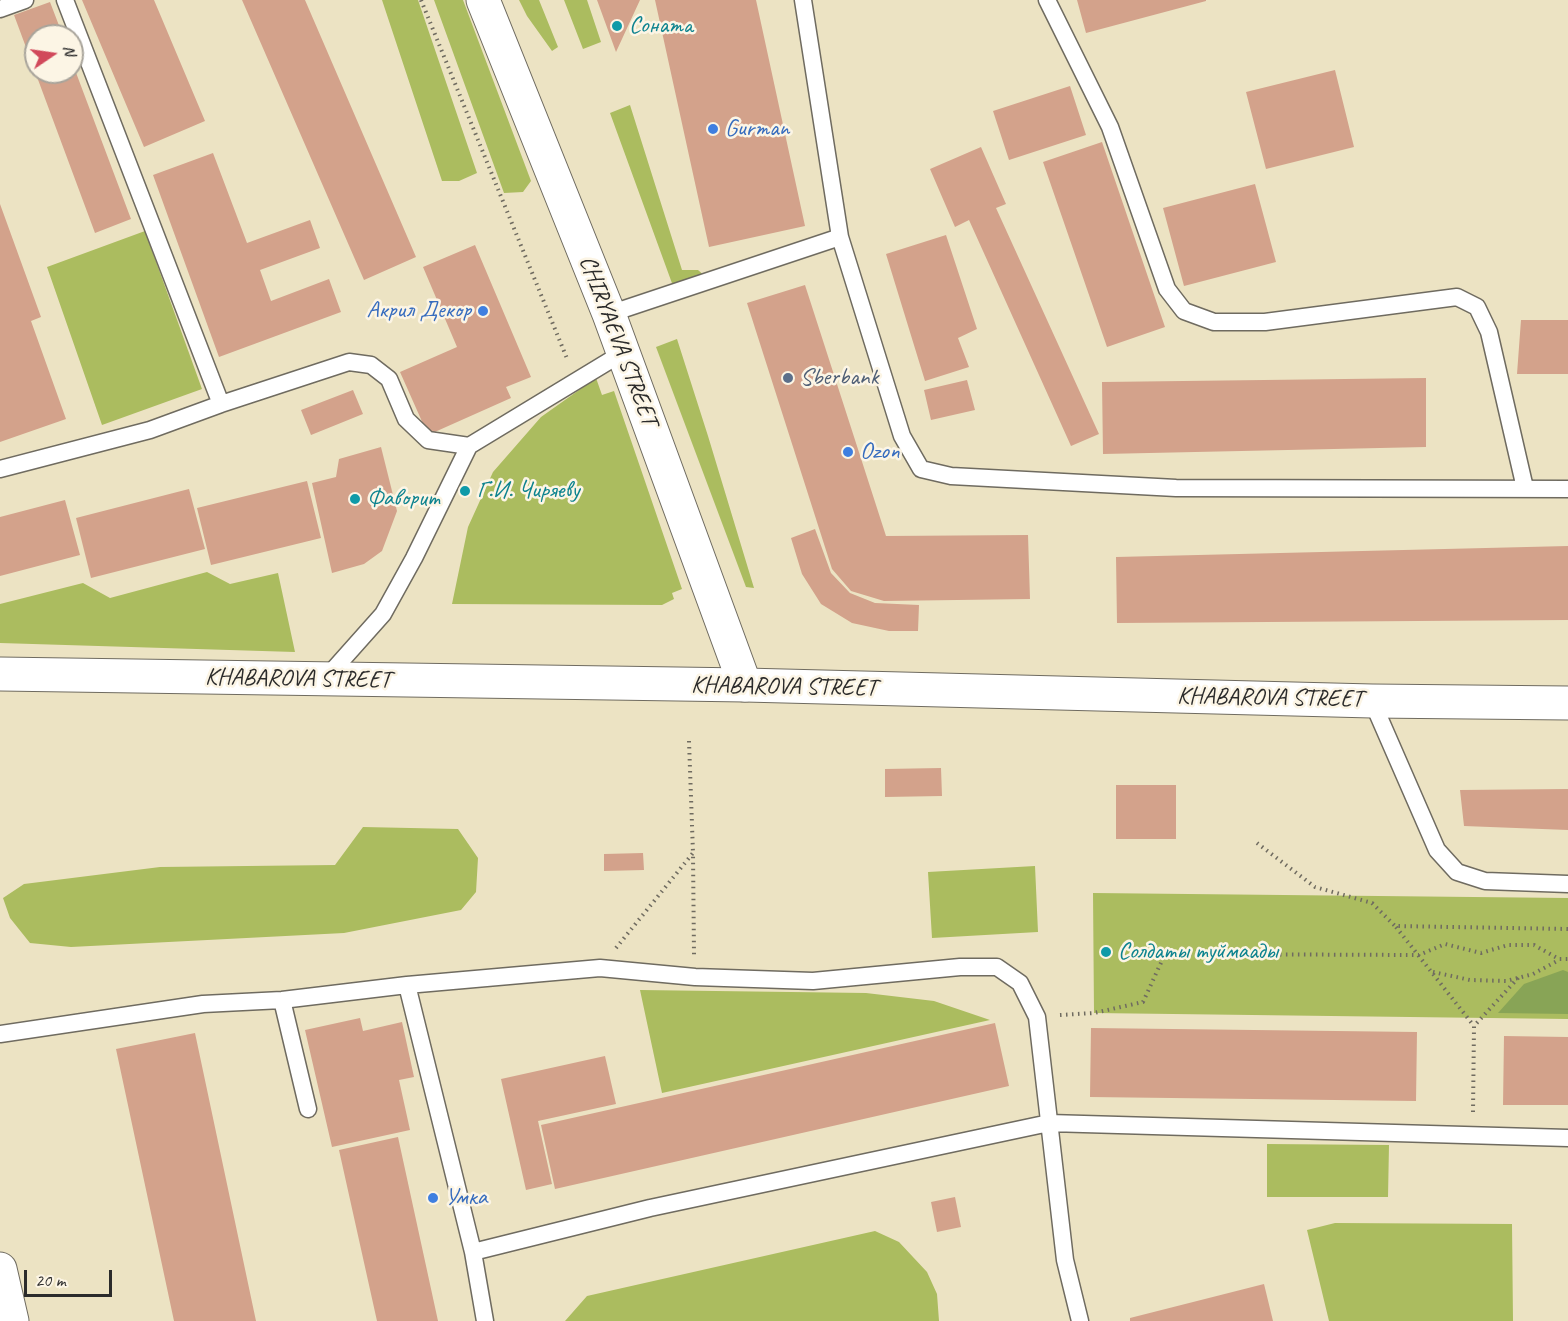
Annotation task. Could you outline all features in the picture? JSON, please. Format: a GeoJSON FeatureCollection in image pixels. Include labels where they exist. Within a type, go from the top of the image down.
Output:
{"type":"FeatureCollection","features":[{"type":"Feature","properties":{"kind":"main road","name":"CHIRYAEVA STREET"},"geometry":{"type":"LineString","coordinates":[[483,0],[624,352],[745,685]]}},
{"type":"Feature","properties":{"kind":"main road","name":"KHABAROVA STREET"},"geometry":{"type":"LineString","coordinates":[[0,674],[745,685],[1372,701],[1568,703]]}},
{"type":"Feature","properties":{"kind":"main road"},"geometry":{"type":"LineString","coordinates":[[0,1269],[12,1321]]}},
{"type":"Feature","properties":{"kind":"lane"},"geometry":{"type":"LineString","coordinates":[[0,9],[24,0]]}},
{"type":"Feature","properties":{"kind":"lane"},"geometry":{"type":"LineString","coordinates":[[65,0],[221,404]]}},
{"type":"Feature","properties":{"kind":"lane"},"geometry":{"type":"LineString","coordinates":[[804,0],[840,237],[902,436],[921,469],[951,476],[1176,488],[1568,489]]}},
{"type":"Feature","properties":{"kind":"lane"},"geometry":{"type":"LineString","coordinates":[[1047,0],[1110,126],[1167,289],[1184,311],[1214,322],[1265,322],[1457,297],[1477,307],[1489,332],[1525,488]]}},
{"type":"Feature","properties":{"kind":"lane"},"geometry":{"type":"LineString","coordinates":[[609,314],[840,237]]}},
{"type":"Feature","properties":{"kind":"lane"},"geometry":{"type":"LineString","coordinates":[[325,679],[383,614],[414,558],[469,446],[624,352]]}},
{"type":"Feature","properties":{"kind":"lane"},"geometry":{"type":"LineString","coordinates":[[0,469],[150,430],[349,362],[371,365],[389,379],[406,419],[428,440],[469,446]]}},
{"type":"Feature","properties":{"kind":"lane"},"geometry":{"type":"LineString","coordinates":[[1372,701],[1437,850],[1457,872],[1485,881],[1568,884]]}},
{"type":"Feature","properties":{"kind":"lane"},"geometry":{"type":"LineString","coordinates":[[0,1034],[203,1004],[282,1000],[407,985],[600,968],[695,977],[813,981],[960,967],[997,968],[1020,983],[1037,1017],[1065,1260],[1080,1321]]}},
{"type":"Feature","properties":{"kind":"lane"},"geometry":{"type":"LineString","coordinates":[[407,985],[473,1252],[485,1321]]}},
{"type":"Feature","properties":{"kind":"lane"},"geometry":{"type":"LineString","coordinates":[[282,1000],[308,1109]]}},
{"type":"Feature","properties":{"kind":"lane"},"geometry":{"type":"LineString","coordinates":[[473,1252],[650,1208],[1049,1123],[1568,1138]]}},
{"type":"Feature","properties":{"kind":"path"},"geometry":{"type":"LineString","coordinates":[[421,0],[577,381]]}},
{"type":"Feature","properties":{"kind":"path"},"geometry":{"type":"LineString","coordinates":[[689,741],[695,977]]}},
{"type":"Feature","properties":{"kind":"path"},"geometry":{"type":"LineString","coordinates":[[1257,843],[1315,886],[1372,903],[1395,926],[1474,1026],[1473,1136]]}},
{"type":"Feature","properties":{"kind":"path"},"geometry":{"type":"LineString","coordinates":[[600,968],[693,853]]}},
{"type":"Feature","properties":{"kind":"path"},"geometry":{"type":"LineString","coordinates":[[1395,926],[1568,929]]}},
{"type":"Feature","properties":{"kind":"path"},"geometry":{"type":"LineString","coordinates":[[1037,1017],[1094,1013],[1143,1002],[1165,954],[1419,955],[1445,944],[1481,953],[1508,945],[1534,945],[1559,960]]}},
{"type":"Feature","properties":{"kind":"path"},"geometry":{"type":"LineString","coordinates":[[1433,972],[1470,980],[1506,981],[1533,974],[1559,960],[1568,959]]}},
{"type":"Feature","properties":{"kind":"path"},"geometry":{"type":"LineString","coordinates":[[1474,1026],[1519,977]]}},
{"type":"Feature","properties":{"kind":"green space"},"geometry":{"type":"Polygon","coordinates":[[[382,0],[418,0],[477,173],[459,181],[442,181],[382,0]]]}},
{"type":"Feature","properties":{"kind":"green space"},"geometry":{"type":"Polygon","coordinates":[[[434,0],[463,0],[531,181],[523,192],[504,193],[434,0]]]}},
{"type":"Feature","properties":{"kind":"green space"},"geometry":{"type":"Polygon","coordinates":[[[519,0],[539,0],[558,47],[552,51],[527,16],[519,0]]]}},
{"type":"Feature","properties":{"kind":"green space"},"geometry":{"type":"Polygon","coordinates":[[[564,0],[587,0],[601,42],[583,49],[564,0]]]}},
{"type":"Feature","properties":{"kind":"green space"},"geometry":{"type":"Polygon","coordinates":[[[630,105],[682,270],[698,270],[706,277],[673,286],[610,113],[630,105]]]}},
{"type":"Feature","properties":{"kind":"green space"},"geometry":{"type":"Polygon","coordinates":[[[145,231],[202,389],[102,425],[47,267],[145,231]]]}},
{"type":"Feature","properties":{"kind":"green space"},"geometry":{"type":"Polygon","coordinates":[[[677,339],[754,588],[746,587],[656,347],[677,339]]]}},
{"type":"Feature","properties":{"kind":"green space"},"geometry":{"type":"Polygon","coordinates":[[[596,378],[602,395],[614,391],[682,589],[672,593],[674,599],[662,605],[452,604],[468,527],[493,472],[541,417],[596,378]]]}},
{"type":"Feature","properties":{"kind":"green space"},"geometry":{"type":"Polygon","coordinates":[[[207,572],[230,584],[278,573],[295,652],[0,643],[0,604],[83,583],[110,598],[207,572]]]}},
{"type":"Feature","properties":{"kind":"green space"},"geometry":{"type":"Polygon","coordinates":[[[363,827],[458,829],[478,858],[476,892],[461,910],[344,933],[71,947],[30,943],[10,918],[3,898],[24,884],[160,867],[335,865],[363,827]]]}},
{"type":"Feature","properties":{"kind":"green space"},"geometry":{"type":"Polygon","coordinates":[[[1035,866],[1038,932],[932,938],[928,872],[1035,866]]]}},
{"type":"Feature","properties":{"kind":"green space"},"geometry":{"type":"Polygon","coordinates":[[[1093,893],[1568,898],[1568,1019],[1094,1013],[1093,893]]]}},
{"type":"Feature","properties":{"kind":"green space"},"geometry":{"type":"Polygon","coordinates":[[[1563,970],[1568,972],[1568,1014],[1498,1013],[1524,984],[1563,970]]]}},
{"type":"Feature","properties":{"kind":"green space"},"geometry":{"type":"Polygon","coordinates":[[[640,990],[866,993],[934,1001],[990,1020],[662,1093],[640,990]]]}},
{"type":"Feature","properties":{"kind":"green space"},"geometry":{"type":"Polygon","coordinates":[[[1267,1144],[1389,1145],[1388,1197],[1267,1197],[1267,1144]]]}},
{"type":"Feature","properties":{"kind":"green space"},"geometry":{"type":"Polygon","coordinates":[[[1335,1223],[1512,1224],[1513,1321],[1329,1321],[1307,1230],[1335,1223]]]}},
{"type":"Feature","properties":{"kind":"green space"},"geometry":{"type":"Polygon","coordinates":[[[875,1231],[899,1242],[927,1272],[937,1294],[939,1321],[565,1321],[587,1296],[875,1231]]]}},
{"type":"Feature","properties":{"kind":"building"},"geometry":{"type":"Polygon","coordinates":[[[82,0],[154,0],[205,121],[144,147],[82,0]]]}},
{"type":"Feature","properties":{"kind":"building"},"geometry":{"type":"Polygon","coordinates":[[[242,0],[305,0],[416,257],[364,280],[242,0]]]}},
{"type":"Feature","properties":{"kind":"building","name":"Соната"},"geometry":{"type":"Polygon","coordinates":[[[597,0],[640,0],[616,52],[597,0]]]}},
{"type":"Feature","properties":{"kind":"building"},"geometry":{"type":"Polygon","coordinates":[[[655,0],[756,0],[805,226],[709,247],[655,0]]]}},
{"type":"Feature","properties":{"kind":"building"},"geometry":{"type":"Polygon","coordinates":[[[1077,0],[1206,0],[1206,1],[1086,33],[1077,0]]]}},
{"type":"Feature","properties":{"kind":"building"},"geometry":{"type":"Polygon","coordinates":[[[50,2],[58,24],[24,24],[24,42],[14,15],[50,2]]]}},
{"type":"Feature","properties":{"kind":"building"},"geometry":{"type":"Polygon","coordinates":[[[1335,70],[1354,147],[1266,169],[1246,92],[1335,70]]]}},
{"type":"Feature","properties":{"kind":"building"},"geometry":{"type":"Polygon","coordinates":[[[40,84],[80,84],[131,219],[95,233],[40,84]]]}},
{"type":"Feature","properties":{"kind":"building"},"geometry":{"type":"Polygon","coordinates":[[[1070,86],[1086,135],[1009,160],[993,111],[1070,86]]]}},
{"type":"Feature","properties":{"kind":"building"},"geometry":{"type":"Polygon","coordinates":[[[1102,142],[1165,327],[1107,347],[1043,162],[1102,142]]]}},
{"type":"Feature","properties":{"kind":"building"},"geometry":{"type":"Polygon","coordinates":[[[981,147],[1006,204],[996,208],[1099,434],[1071,446],[969,220],[955,227],[930,169],[981,147]]]}},
{"type":"Feature","properties":{"kind":"building"},"geometry":{"type":"Polygon","coordinates":[[[213,153],[247,243],[310,220],[320,248],[260,270],[271,301],[329,279],[341,312],[219,357],[153,175],[213,153]]]}},
{"type":"Feature","properties":{"kind":"building"},"geometry":{"type":"Polygon","coordinates":[[[1255,184],[1276,262],[1184,286],[1163,208],[1255,184]]]}},
{"type":"Feature","properties":{"kind":"building"},"geometry":{"type":"Polygon","coordinates":[[[0,204],[41,317],[31,321],[66,419],[0,442],[0,204]]]}},
{"type":"Feature","properties":{"kind":"building"},"geometry":{"type":"Polygon","coordinates":[[[946,235],[977,329],[958,338],[969,367],[925,381],[886,254],[946,235]]]}},
{"type":"Feature","properties":{"kind":"building"},"geometry":{"type":"Polygon","coordinates":[[[475,245],[531,377],[506,387],[511,398],[428,435],[400,372],[457,347],[423,267],[475,245]]]}},
{"type":"Feature","properties":{"kind":"building"},"geometry":{"type":"Polygon","coordinates":[[[805,285],[886,536],[1028,535],[1030,599],[884,601],[851,591],[832,569],[747,303],[805,285]]]}},
{"type":"Feature","properties":{"kind":"building"},"geometry":{"type":"Polygon","coordinates":[[[1521,320],[1568,320],[1568,374],[1517,374],[1521,320]]]}},
{"type":"Feature","properties":{"kind":"building"},"geometry":{"type":"Polygon","coordinates":[[[1426,378],[1426,447],[1103,454],[1102,382],[1426,378]]]}},
{"type":"Feature","properties":{"kind":"building"},"geometry":{"type":"Polygon","coordinates":[[[967,380],[975,410],[931,420],[924,390],[967,380]]]}},
{"type":"Feature","properties":{"kind":"building"},"geometry":{"type":"Polygon","coordinates":[[[353,390],[363,414],[311,435],[301,410],[353,390]]]}},
{"type":"Feature","properties":{"kind":"building","name":"Фаворит"},"geometry":{"type":"Polygon","coordinates":[[[381,447],[397,511],[382,551],[364,564],[332,573],[312,483],[336,477],[339,459],[381,447]]]}},
{"type":"Feature","properties":{"kind":"building"},"geometry":{"type":"Polygon","coordinates":[[[307,481],[321,538],[211,565],[197,508],[307,481]]]}},
{"type":"Feature","properties":{"kind":"building"},"geometry":{"type":"Polygon","coordinates":[[[189,489],[205,549],[91,578],[76,518],[189,489]]]}},
{"type":"Feature","properties":{"kind":"building"},"geometry":{"type":"Polygon","coordinates":[[[65,500],[80,555],[0,576],[0,517],[65,500]]]}},
{"type":"Feature","properties":{"kind":"building"},"geometry":{"type":"Polygon","coordinates":[[[815,529],[831,573],[850,593],[875,603],[919,605],[918,631],[889,631],[852,623],[821,604],[802,574],[791,538],[815,529]]]}},
{"type":"Feature","properties":{"kind":"building"},"geometry":{"type":"Polygon","coordinates":[[[1568,546],[1568,620],[1117,623],[1116,557],[1568,546]]]}},
{"type":"Feature","properties":{"kind":"building"},"geometry":{"type":"Polygon","coordinates":[[[941,768],[942,796],[885,797],[885,769],[941,768]]]}},
{"type":"Feature","properties":{"kind":"building"},"geometry":{"type":"Polygon","coordinates":[[[1116,785],[1176,785],[1176,839],[1116,839],[1116,785]]]}},
{"type":"Feature","properties":{"kind":"building"},"geometry":{"type":"Polygon","coordinates":[[[1568,789],[1568,830],[1464,826],[1460,790],[1568,789]]]}},
{"type":"Feature","properties":{"kind":"building"},"geometry":{"type":"Polygon","coordinates":[[[643,853],[644,870],[604,871],[604,854],[643,853]]]}},
{"type":"Feature","properties":{"kind":"building"},"geometry":{"type":"Polygon","coordinates":[[[360,1018],[363,1031],[402,1022],[414,1077],[399,1080],[410,1130],[332,1147],[305,1030],[360,1018]]]}},
{"type":"Feature","properties":{"kind":"building"},"geometry":{"type":"Polygon","coordinates":[[[995,1023],[1009,1086],[555,1189],[541,1125],[995,1023]]]}},
{"type":"Feature","properties":{"kind":"building"},"geometry":{"type":"Polygon","coordinates":[[[1091,1028],[1417,1032],[1416,1101],[1090,1097],[1091,1028]]]}},
{"type":"Feature","properties":{"kind":"building"},"geometry":{"type":"Polygon","coordinates":[[[195,1033],[256,1321],[174,1321],[116,1049],[195,1033]]]}},
{"type":"Feature","properties":{"kind":"building"},"geometry":{"type":"Polygon","coordinates":[[[1504,1036],[1568,1037],[1568,1105],[1503,1105],[1504,1036]]]}},
{"type":"Feature","properties":{"kind":"building"},"geometry":{"type":"Polygon","coordinates":[[[605,1056],[616,1104],[538,1121],[552,1184],[526,1190],[501,1079],[605,1056]]]}},
{"type":"Feature","properties":{"kind":"building"},"geometry":{"type":"Polygon","coordinates":[[[398,1137],[438,1321],[377,1321],[339,1150],[398,1137]]]}},
{"type":"Feature","properties":{"kind":"building"},"geometry":{"type":"Polygon","coordinates":[[[955,1197],[961,1227],[937,1232],[931,1202],[955,1197]]]}},
{"type":"Feature","properties":{"kind":"building"},"geometry":{"type":"Polygon","coordinates":[[[1264,1284],[1273,1321],[1130,1321],[1130,1318],[1264,1284]]]}},
{"type":"Feature","properties":{"kind":"place","name":"Соната"},"geometry":{"type":"Point","coordinates":[617,26]}},
{"type":"Feature","properties":{"kind":"place","name":"Gurman"},"geometry":{"type":"Point","coordinates":[713,129]}},
{"type":"Feature","properties":{"kind":"place","name":"Акрил Декор"},"geometry":{"type":"Point","coordinates":[483,311]}},
{"type":"Feature","properties":{"kind":"place","name":"Sberbank"},"geometry":{"type":"Point","coordinates":[788,378]}},
{"type":"Feature","properties":{"kind":"place","name":"Ozon"},"geometry":{"type":"Point","coordinates":[848,452]}},
{"type":"Feature","properties":{"kind":"place","name":"Г.И. Чиряеву"},"geometry":{"type":"Point","coordinates":[465,491]}},
{"type":"Feature","properties":{"kind":"place","name":"Фаворит"},"geometry":{"type":"Point","coordinates":[355,499]}},
{"type":"Feature","properties":{"kind":"place","name":"Солдаты туймаады"},"geometry":{"type":"Point","coordinates":[1106,952]}},
{"type":"Feature","properties":{"kind":"place","name":"Умка"},"geometry":{"type":"Point","coordinates":[433,1198]}}]}
